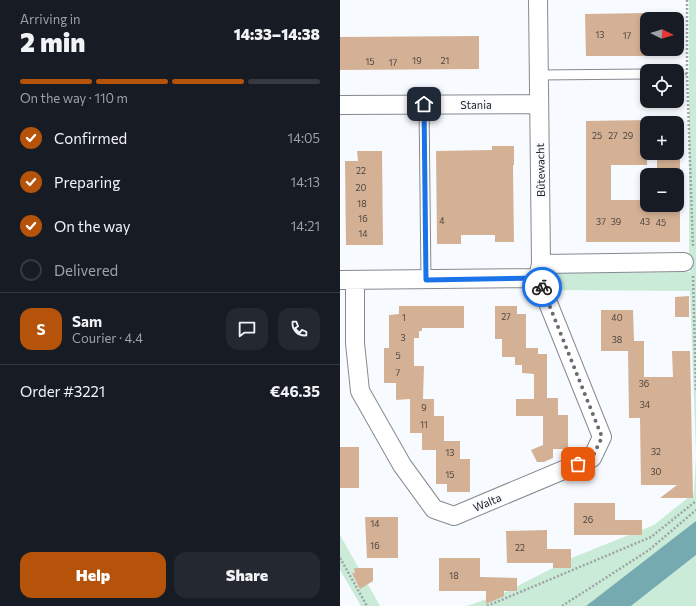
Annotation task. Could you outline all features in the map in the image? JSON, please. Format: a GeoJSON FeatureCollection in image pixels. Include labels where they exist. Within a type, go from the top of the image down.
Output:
{"type":"FeatureCollection","features":[{"type":"Feature","properties":{"kind":"street","name":"Bûtewacht"},"geometry":{"type":"LineString","coordinates":[[538,0],[540,271]]}},
{"type":"Feature","properties":{"kind":"street","name":"Stania"},"geometry":{"type":"LineString","coordinates":[[340,105],[539,104]]}},
{"type":"Feature","properties":{"kind":"street"},"geometry":{"type":"LineString","coordinates":[[348,280],[426,280],[540,271],[690,263]]}},
{"type":"Feature","properties":{"kind":"street","name":"Walta"},"geometry":{"type":"LineString","coordinates":[[348,280],[360,391],[402,465],[434,509],[454,516],[592,458],[602,437],[540,271]]}},
{"type":"Feature","properties":{"kind":"lane"},"geometry":{"type":"LineString","coordinates":[[538,75],[640,74]]}},
{"type":"Feature","properties":{"kind":"lane"},"geometry":{"type":"LineString","coordinates":[[424,104],[426,280]]}},
{"type":"Feature","properties":{"kind":"path"},"geometry":{"type":"LineString","coordinates":[[687,0],[690,263],[696,390]]}},
{"type":"Feature","properties":{"kind":"path"},"geometry":{"type":"LineString","coordinates":[[487,606],[651,537],[696,501]]}},
{"type":"Feature","properties":{"kind":"path"},"geometry":{"type":"LineString","coordinates":[[562,606],[649,550],[696,510]]}},
{"type":"Feature","properties":{"kind":"path"},"geometry":{"type":"LineString","coordinates":[[340,558],[367,606]]}},
{"type":"Feature","properties":{"kind":"green space"},"geometry":{"type":"Polygon","coordinates":[[[689,0],[696,0],[696,455],[690,291],[555,290],[552,276],[558,273],[690,272],[689,0]]]}},
{"type":"Feature","properties":{"kind":"green space"},"geometry":{"type":"Polygon","coordinates":[[[696,455],[696,521],[586,606],[467,606],[506,592],[574,557],[654,525],[694,493],[696,455]]]}},
{"type":"Feature","properties":{"kind":"green space"},"geometry":{"type":"Polygon","coordinates":[[[340,535],[380,606],[361,606],[340,570],[340,535]]]}},
{"type":"Feature","properties":{"kind":"green space"},"geometry":{"type":"Polygon","coordinates":[[[696,555],[696,606],[631,606],[696,555]]]}},
{"type":"Feature","properties":{"kind":"water"},"geometry":{"type":"Polygon","coordinates":[[[696,521],[696,555],[631,606],[586,606],[696,521]]]}},
{"type":"Feature","properties":{"kind":"building"},"geometry":{"type":"Polygon","coordinates":[[[640,13],[640,56],[586,56],[585,14],[640,13]]]}},
{"type":"Feature","properties":{"kind":"building"},"geometry":{"type":"Polygon","coordinates":[[[479,36],[479,69],[340,70],[340,37],[479,36]]]}},
{"type":"Feature","properties":{"kind":"building"},"geometry":{"type":"Polygon","coordinates":[[[640,120],[640,160],[647,160],[647,165],[611,165],[611,200],[640,200],[640,212],[680,212],[680,242],[586,242],[586,121],[640,120]]]}},
{"type":"Feature","properties":{"kind":"building"},"geometry":{"type":"Polygon","coordinates":[[[492,146],[514,146],[514,242],[495,242],[495,235],[461,235],[461,244],[437,244],[436,151],[492,150],[492,146]]]}},
{"type":"Feature","properties":{"kind":"building"},"geometry":{"type":"Polygon","coordinates":[[[357,151],[382,151],[383,245],[346,245],[345,161],[358,161],[357,151]]]}},
{"type":"Feature","properties":{"kind":"building"},"geometry":{"type":"Polygon","coordinates":[[[657,160],[680,160],[680,168],[657,168],[657,160]]]}},
{"type":"Feature","properties":{"kind":"building"},"geometry":{"type":"Polygon","coordinates":[[[689,296],[689,317],[675,317],[675,297],[689,296]]]}},
{"type":"Feature","properties":{"kind":"building"},"geometry":{"type":"Polygon","coordinates":[[[399,306],[464,306],[464,328],[422,328],[422,331],[419,331],[419,338],[414,338],[414,366],[424,366],[423,399],[434,399],[434,416],[444,416],[444,441],[460,441],[460,459],[470,459],[470,492],[447,492],[447,484],[436,484],[436,450],[422,450],[422,433],[410,433],[410,399],[396,400],[396,383],[384,383],[384,348],[389,348],[389,315],[399,314],[399,306]]]}},
{"type":"Feature","properties":{"kind":"building"},"geometry":{"type":"Polygon","coordinates":[[[495,306],[517,306],[517,314],[526,314],[526,348],[538,348],[538,354],[547,354],[547,398],[558,398],[558,415],[568,415],[568,449],[553,449],[553,458],[544,462],[537,462],[531,450],[543,445],[543,416],[516,416],[516,399],[534,399],[534,374],[522,373],[522,365],[515,365],[515,357],[502,357],[502,339],[495,339],[495,306]]]}},
{"type":"Feature","properties":{"kind":"building"},"geometry":{"type":"Polygon","coordinates":[[[601,310],[633,310],[634,341],[644,341],[644,377],[673,377],[672,351],[690,351],[693,498],[660,498],[677,485],[641,485],[640,418],[629,418],[628,351],[601,351],[601,310]]]}},
{"type":"Feature","properties":{"kind":"building"},"geometry":{"type":"Polygon","coordinates":[[[340,447],[359,447],[359,488],[340,488],[340,447]]]}},
{"type":"Feature","properties":{"kind":"building"},"geometry":{"type":"Polygon","coordinates":[[[574,503],[615,503],[615,520],[642,520],[642,535],[574,535],[574,503]]]}},
{"type":"Feature","properties":{"kind":"building"},"geometry":{"type":"Polygon","coordinates":[[[365,517],[398,517],[398,558],[367,558],[365,517]]]}},
{"type":"Feature","properties":{"kind":"building"},"geometry":{"type":"Polygon","coordinates":[[[547,530],[547,549],[571,549],[571,568],[553,568],[553,563],[507,563],[506,531],[547,530]]]}},
{"type":"Feature","properties":{"kind":"building"},"geometry":{"type":"Polygon","coordinates":[[[439,558],[480,558],[480,577],[517,578],[517,591],[504,591],[504,596],[486,604],[486,591],[439,591],[439,558]]]}},
{"type":"Feature","properties":{"kind":"building"},"geometry":{"type":"Polygon","coordinates":[[[354,568],[373,568],[373,581],[360,589],[352,573],[355,573],[354,568]]]}},
{"type":"Feature","properties":{"kind":"way so far"},"geometry":{"type":"LineString","coordinates":[[542,287],[602,437],[592,458],[578,464]]}},
{"type":"Feature","properties":{"kind":"route"},"geometry":{"type":"LineString","coordinates":[[424,104],[426,280],[538,278],[542,287]]}}]}
